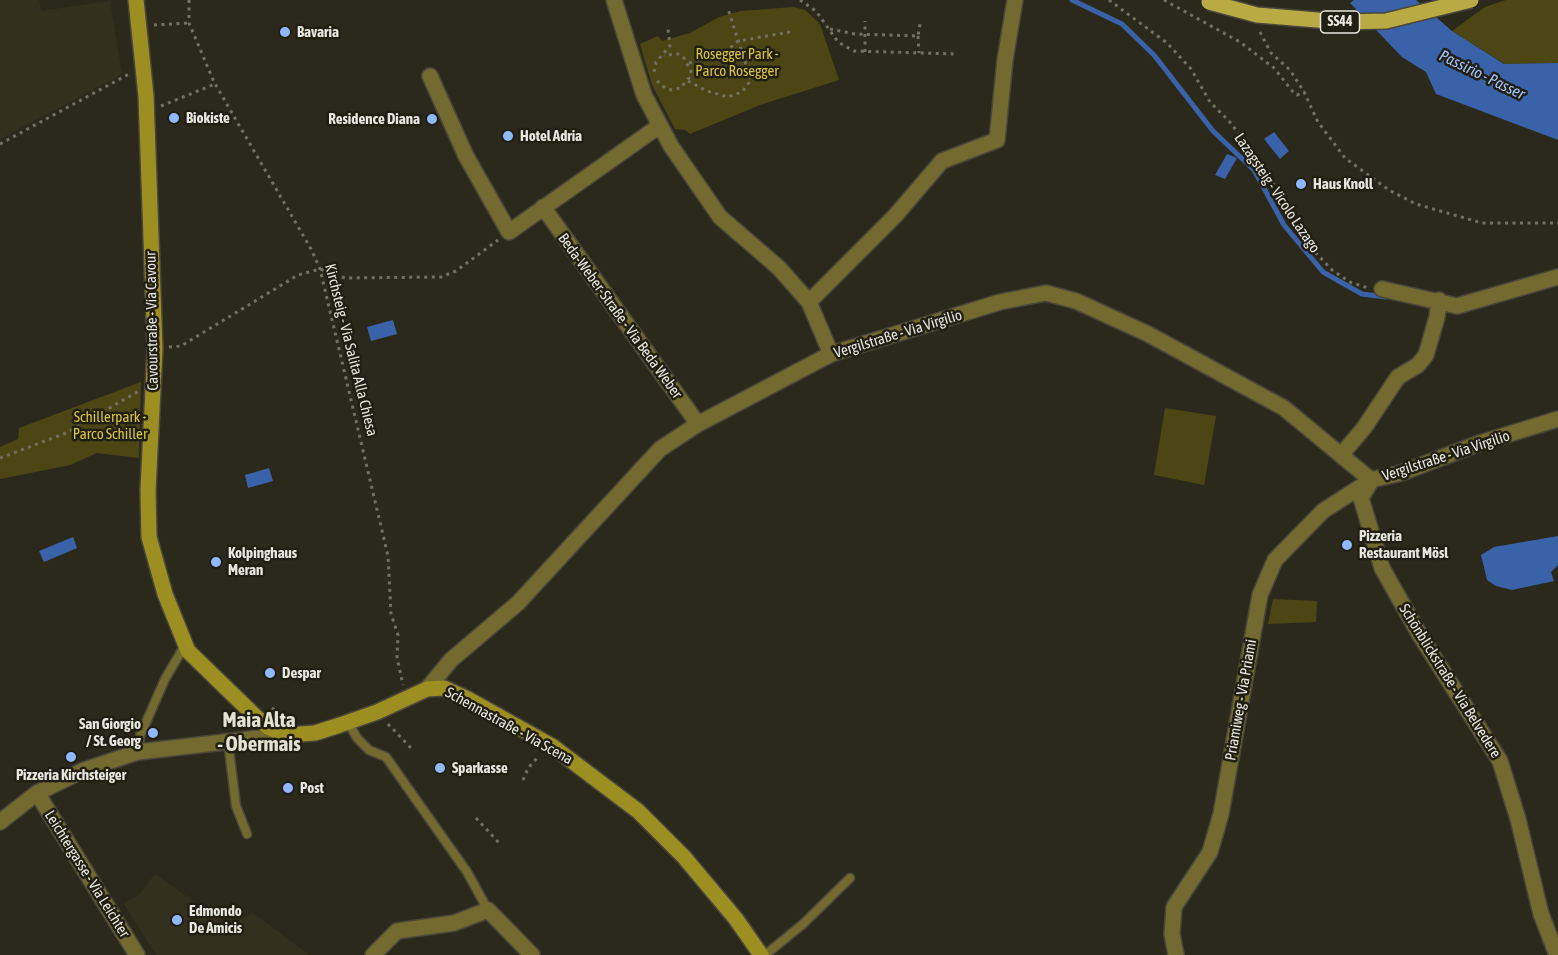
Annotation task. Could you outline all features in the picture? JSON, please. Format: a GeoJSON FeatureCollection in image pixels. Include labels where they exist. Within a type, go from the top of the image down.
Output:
{"type":"FeatureCollection","features":[{"type":"Feature","properties":{"kind":"main road","name":"SS44"},"geometry":{"type":"LineString","coordinates":[[1209,2],[1257,15],[1341,22],[1386,21],[1471,0]]}},
{"type":"Feature","properties":{"kind":"street","name":"Cavourstraße - Via Cavour"},"geometry":{"type":"LineString","coordinates":[[136,0],[147,112],[155,349],[148,490],[149,537],[165,594],[185,645],[255,716],[268,727],[285,735]]}},
{"type":"Feature","properties":{"kind":"street"},"geometry":{"type":"LineString","coordinates":[[614,0],[645,95],[659,126],[720,217],[779,268],[809,302],[831,354]]}},
{"type":"Feature","properties":{"kind":"street"},"geometry":{"type":"LineString","coordinates":[[809,302],[895,216],[942,161],[997,140],[1005,60],[1015,0]]}},
{"type":"Feature","properties":{"kind":"street"},"geometry":{"type":"LineString","coordinates":[[430,76],[466,156],[509,232],[659,126]]}},
{"type":"Feature","properties":{"kind":"street","name":"Beda-Weber-Straße - Via Beda Weber"},"geometry":{"type":"LineString","coordinates":[[543,207],[698,424]]}},
{"type":"Feature","properties":{"kind":"street"},"geometry":{"type":"LineString","coordinates":[[1382,289],[1439,300],[1457,306],[1558,277]]}},
{"type":"Feature","properties":{"kind":"street","name":"Vergilstraße - Via Virgilio"},"geometry":{"type":"LineString","coordinates":[[427,689],[450,660],[519,603],[660,449],[698,424],[831,354],[1000,302],[1046,293],[1097,310],[1284,408],[1371,480],[1401,473],[1480,443],[1558,419]]}},
{"type":"Feature","properties":{"kind":"street"},"geometry":{"type":"LineString","coordinates":[[1341,455],[1364,428],[1398,377],[1418,365],[1426,355],[1437,317],[1439,300]]}},
{"type":"Feature","properties":{"kind":"street","name":"Priamiweg - Via Priami"},"geometry":{"type":"LineString","coordinates":[[1176,955],[1172,934],[1174,907],[1210,852],[1221,814],[1260,595],[1275,560],[1288,543],[1323,511],[1371,480]]}},
{"type":"Feature","properties":{"kind":"street","name":"Schönblickstraße - Via Belvedere"},"geometry":{"type":"LineString","coordinates":[[1371,480],[1361,498],[1382,568],[1421,637],[1500,761],[1518,819],[1541,914],[1557,955]]}},
{"type":"Feature","properties":{"kind":"street"},"geometry":{"type":"LineString","coordinates":[[0,822],[37,793],[84,770],[138,752],[315,733],[377,712],[427,689]]}},
{"type":"Feature","properties":{"kind":"street","name":"Schennastraße - Via Scena"},"geometry":{"type":"LineString","coordinates":[[427,689],[451,690],[546,742],[589,772],[638,811],[684,857],[736,919],[760,955]]}},
{"type":"Feature","properties":{"kind":"street","name":"Leichtergasse - Via Leichter"},"geometry":{"type":"LineString","coordinates":[[37,793],[137,955]]}},
{"type":"Feature","properties":{"kind":"street"},"geometry":{"type":"LineString","coordinates":[[373,955],[397,931],[454,923],[488,910],[532,955]]}},
{"type":"Feature","properties":{"kind":"lane"},"geometry":{"type":"LineString","coordinates":[[138,752],[140,736],[185,645]]}},
{"type":"Feature","properties":{"kind":"lane"},"geometry":{"type":"LineString","coordinates":[[348,722],[357,738],[369,750],[386,757],[467,872],[488,910]]}},
{"type":"Feature","properties":{"kind":"lane"},"geometry":{"type":"LineString","coordinates":[[228,741],[236,806],[247,834]]}},
{"type":"Feature","properties":{"kind":"lane"},"geometry":{"type":"LineString","coordinates":[[765,955],[803,924],[850,878]]}},
{"type":"Feature","properties":{"kind":"path","name":"Kirchsteig - Via Salita Alla Chiesa"},"geometry":{"type":"LineString","coordinates":[[189,0],[189,23],[215,84],[311,249],[320,269],[388,556],[391,614],[398,635],[397,657],[404,687],[395,692]]}},
{"type":"Feature","properties":{"kind":"path"},"geometry":{"type":"LineString","coordinates":[[800,0],[816,11],[838,42],[854,51],[957,54]]}},
{"type":"Feature","properties":{"kind":"path","name":"Lazagsteig - Vicolo Lazago"},"geometry":{"type":"LineString","coordinates":[[1109,0],[1167,43],[1191,69],[1210,102],[1229,121],[1256,156],[1302,232],[1332,270],[1350,282],[1382,289]]}},
{"type":"Feature","properties":{"kind":"path"},"geometry":{"type":"LineString","coordinates":[[1164,0],[1240,42],[1274,68],[1293,92],[1297,95],[1304,92]]}},
{"type":"Feature","properties":{"kind":"path"},"geometry":{"type":"LineString","coordinates":[[687,81],[707,91],[728,97],[742,92],[751,80],[728,9]]}},
{"type":"Feature","properties":{"kind":"path"},"geometry":{"type":"LineString","coordinates":[[865,21],[865,52]]}},
{"type":"Feature","properties":{"kind":"path"},"geometry":{"type":"LineString","coordinates":[[138,26],[189,23]]}},
{"type":"Feature","properties":{"kind":"path"},"geometry":{"type":"LineString","coordinates":[[919,54],[920,24]]}},
{"type":"Feature","properties":{"kind":"path"},"geometry":{"type":"LineString","coordinates":[[664,55],[678,54],[689,63],[691,70],[687,81],[680,88],[672,90],[659,84],[655,78],[654,67],[669,46],[668,29]]}},
{"type":"Feature","properties":{"kind":"path"},"geometry":{"type":"LineString","coordinates":[[828,29],[865,34],[918,36]]}},
{"type":"Feature","properties":{"kind":"path"},"geometry":{"type":"LineString","coordinates":[[1259,30],[1271,53],[1290,70],[1304,92],[1318,122],[1345,158],[1364,174],[1398,194],[1450,216],[1482,223],[1558,223]]}},
{"type":"Feature","properties":{"kind":"path"},"geometry":{"type":"LineString","coordinates":[[689,63],[723,54],[738,41],[790,32]]}},
{"type":"Feature","properties":{"kind":"path"},"geometry":{"type":"LineString","coordinates":[[0,144],[130,74],[143,72]]}},
{"type":"Feature","properties":{"kind":"path"},"geometry":{"type":"LineString","coordinates":[[147,112],[215,84]]}},
{"type":"Feature","properties":{"kind":"path"},"geometry":{"type":"LineString","coordinates":[[155,349],[182,346],[298,275],[320,269],[345,278],[441,277],[456,271],[509,232]]}},
{"type":"Feature","properties":{"kind":"path"},"geometry":{"type":"LineString","coordinates":[[0,458],[66,433],[154,382]]}},
{"type":"Feature","properties":{"kind":"path"},"geometry":{"type":"LineString","coordinates":[[265,703],[289,718]]}},
{"type":"Feature","properties":{"kind":"path"},"geometry":{"type":"LineString","coordinates":[[377,712],[412,749]]}},
{"type":"Feature","properties":{"kind":"path"},"geometry":{"type":"LineString","coordinates":[[523,780],[528,768],[538,757]]}},
{"type":"Feature","properties":{"kind":"path"},"geometry":{"type":"LineString","coordinates":[[476,818],[499,843]]}},
{"type":"Feature","properties":{"kind":"shaded area"},"geometry":{"type":"Polygon","coordinates":[[[0,0],[39,0],[41,11],[110,1],[122,74],[0,139],[0,0]]]}},
{"type":"Feature","properties":{"kind":"shaded area","name":"Edmondo De Amicis"},"geometry":{"type":"Polygon","coordinates":[[[155,874],[229,926],[253,913],[309,955],[156,955],[124,904],[139,895],[155,874]]]}},
{"type":"Feature","properties":{"kind":"green space"},"geometry":{"type":"Polygon","coordinates":[[[1506,0],[1558,0],[1558,63],[1505,64],[1452,31],[1485,7],[1506,0]]]}},
{"type":"Feature","properties":{"kind":"green space","name":"Rosegger Park - Parco Rosegger"},"geometry":{"type":"Polygon","coordinates":[[[793,7],[805,10],[820,24],[839,80],[760,105],[690,134],[685,130],[675,129],[652,85],[640,44],[658,36],[662,41],[690,33],[719,17],[741,11],[793,7]]]}},
{"type":"Feature","properties":{"kind":"green space","name":"Schillerpark - Parco Schiller"},"geometry":{"type":"Polygon","coordinates":[[[141,382],[139,458],[97,453],[70,465],[0,479],[0,447],[18,439],[19,428],[141,382]]]}},
{"type":"Feature","properties":{"kind":"green space"},"geometry":{"type":"Polygon","coordinates":[[[1165,408],[1216,416],[1204,485],[1154,475],[1165,408]]]}},
{"type":"Feature","properties":{"kind":"green space"},"geometry":{"type":"Polygon","coordinates":[[[1273,599],[1317,601],[1316,622],[1268,624],[1273,599]]]}},
{"type":"Feature","properties":{"kind":"water","name":"Passirio - Passer"},"geometry":{"type":"Polygon","coordinates":[[[1354,0],[1416,0],[1452,31],[1504,64],[1558,63],[1558,140],[1436,94],[1426,72],[1402,57],[1350,3],[1354,0]]]}},
{"type":"Feature","properties":{"kind":"water"},"geometry":{"type":"Polygon","coordinates":[[[1274,132],[1289,151],[1280,159],[1264,139],[1274,132]]]}},
{"type":"Feature","properties":{"kind":"water"},"geometry":{"type":"Polygon","coordinates":[[[1227,154],[1237,158],[1225,179],[1215,175],[1227,154]]]}},
{"type":"Feature","properties":{"kind":"water"},"geometry":{"type":"Polygon","coordinates":[[[393,320],[397,334],[371,341],[367,327],[393,320]]]}},
{"type":"Feature","properties":{"kind":"water"},"geometry":{"type":"Polygon","coordinates":[[[269,468],[273,481],[248,488],[245,475],[269,468]]]}},
{"type":"Feature","properties":{"kind":"water"},"geometry":{"type":"Polygon","coordinates":[[[1558,536],[1558,565],[1551,572],[1554,581],[1512,590],[1496,586],[1487,580],[1481,555],[1494,547],[1558,536]]]}},
{"type":"Feature","properties":{"kind":"water"},"geometry":{"type":"Polygon","coordinates":[[[73,537],[77,548],[44,562],[39,551],[73,537]]]}},
{"type":"Feature","properties":{"kind":"waterway"},"geometry":{"type":"LineString","coordinates":[[1072,0],[1122,24],[1154,55],[1213,131],[1254,170],[1284,225],[1323,272],[1362,294],[1386,297]]}},
{"type":"Feature","properties":{"kind":"place","name":"Bavaria"},"geometry":{"type":"Point","coordinates":[285,32]}},
{"type":"Feature","properties":{"kind":"place","name":"Biokiste"},"geometry":{"type":"Point","coordinates":[174,118]}},
{"type":"Feature","properties":{"kind":"place","name":"Residence Diana"},"geometry":{"type":"Point","coordinates":[432,119]}},
{"type":"Feature","properties":{"kind":"place","name":"Hotel Adria"},"geometry":{"type":"Point","coordinates":[508,136]}},
{"type":"Feature","properties":{"kind":"place","name":"Haus Knoll"},"geometry":{"type":"Point","coordinates":[1301,184]}},
{"type":"Feature","properties":{"kind":"place","name":"Pizzeria Restaurant Mösl"},"geometry":{"type":"Point","coordinates":[1347,545]}},
{"type":"Feature","properties":{"kind":"place","name":"Kolpinghaus Meran"},"geometry":{"type":"Point","coordinates":[216,562]}},
{"type":"Feature","properties":{"kind":"place","name":"Despar"},"geometry":{"type":"Point","coordinates":[270,673]}},
{"type":"Feature","properties":{"kind":"place","name":"San Giorgio / St. Georg"},"geometry":{"type":"Point","coordinates":[153,733]}},
{"type":"Feature","properties":{"kind":"place","name":"Pizzeria Kirchsteiger"},"geometry":{"type":"Point","coordinates":[71,757]}},
{"type":"Feature","properties":{"kind":"place","name":"Sparkasse"},"geometry":{"type":"Point","coordinates":[440,768]}},
{"type":"Feature","properties":{"kind":"place","name":"Post"},"geometry":{"type":"Point","coordinates":[288,788]}},
{"type":"Feature","properties":{"kind":"place","name":"Edmondo De Amicis"},"geometry":{"type":"Point","coordinates":[177,920]}},
{"type":"Feature","properties":{"kind":"district","name":"Maia Alta - Obermais"},"geometry":{"type":"Point","coordinates":[259,732]}}]}
